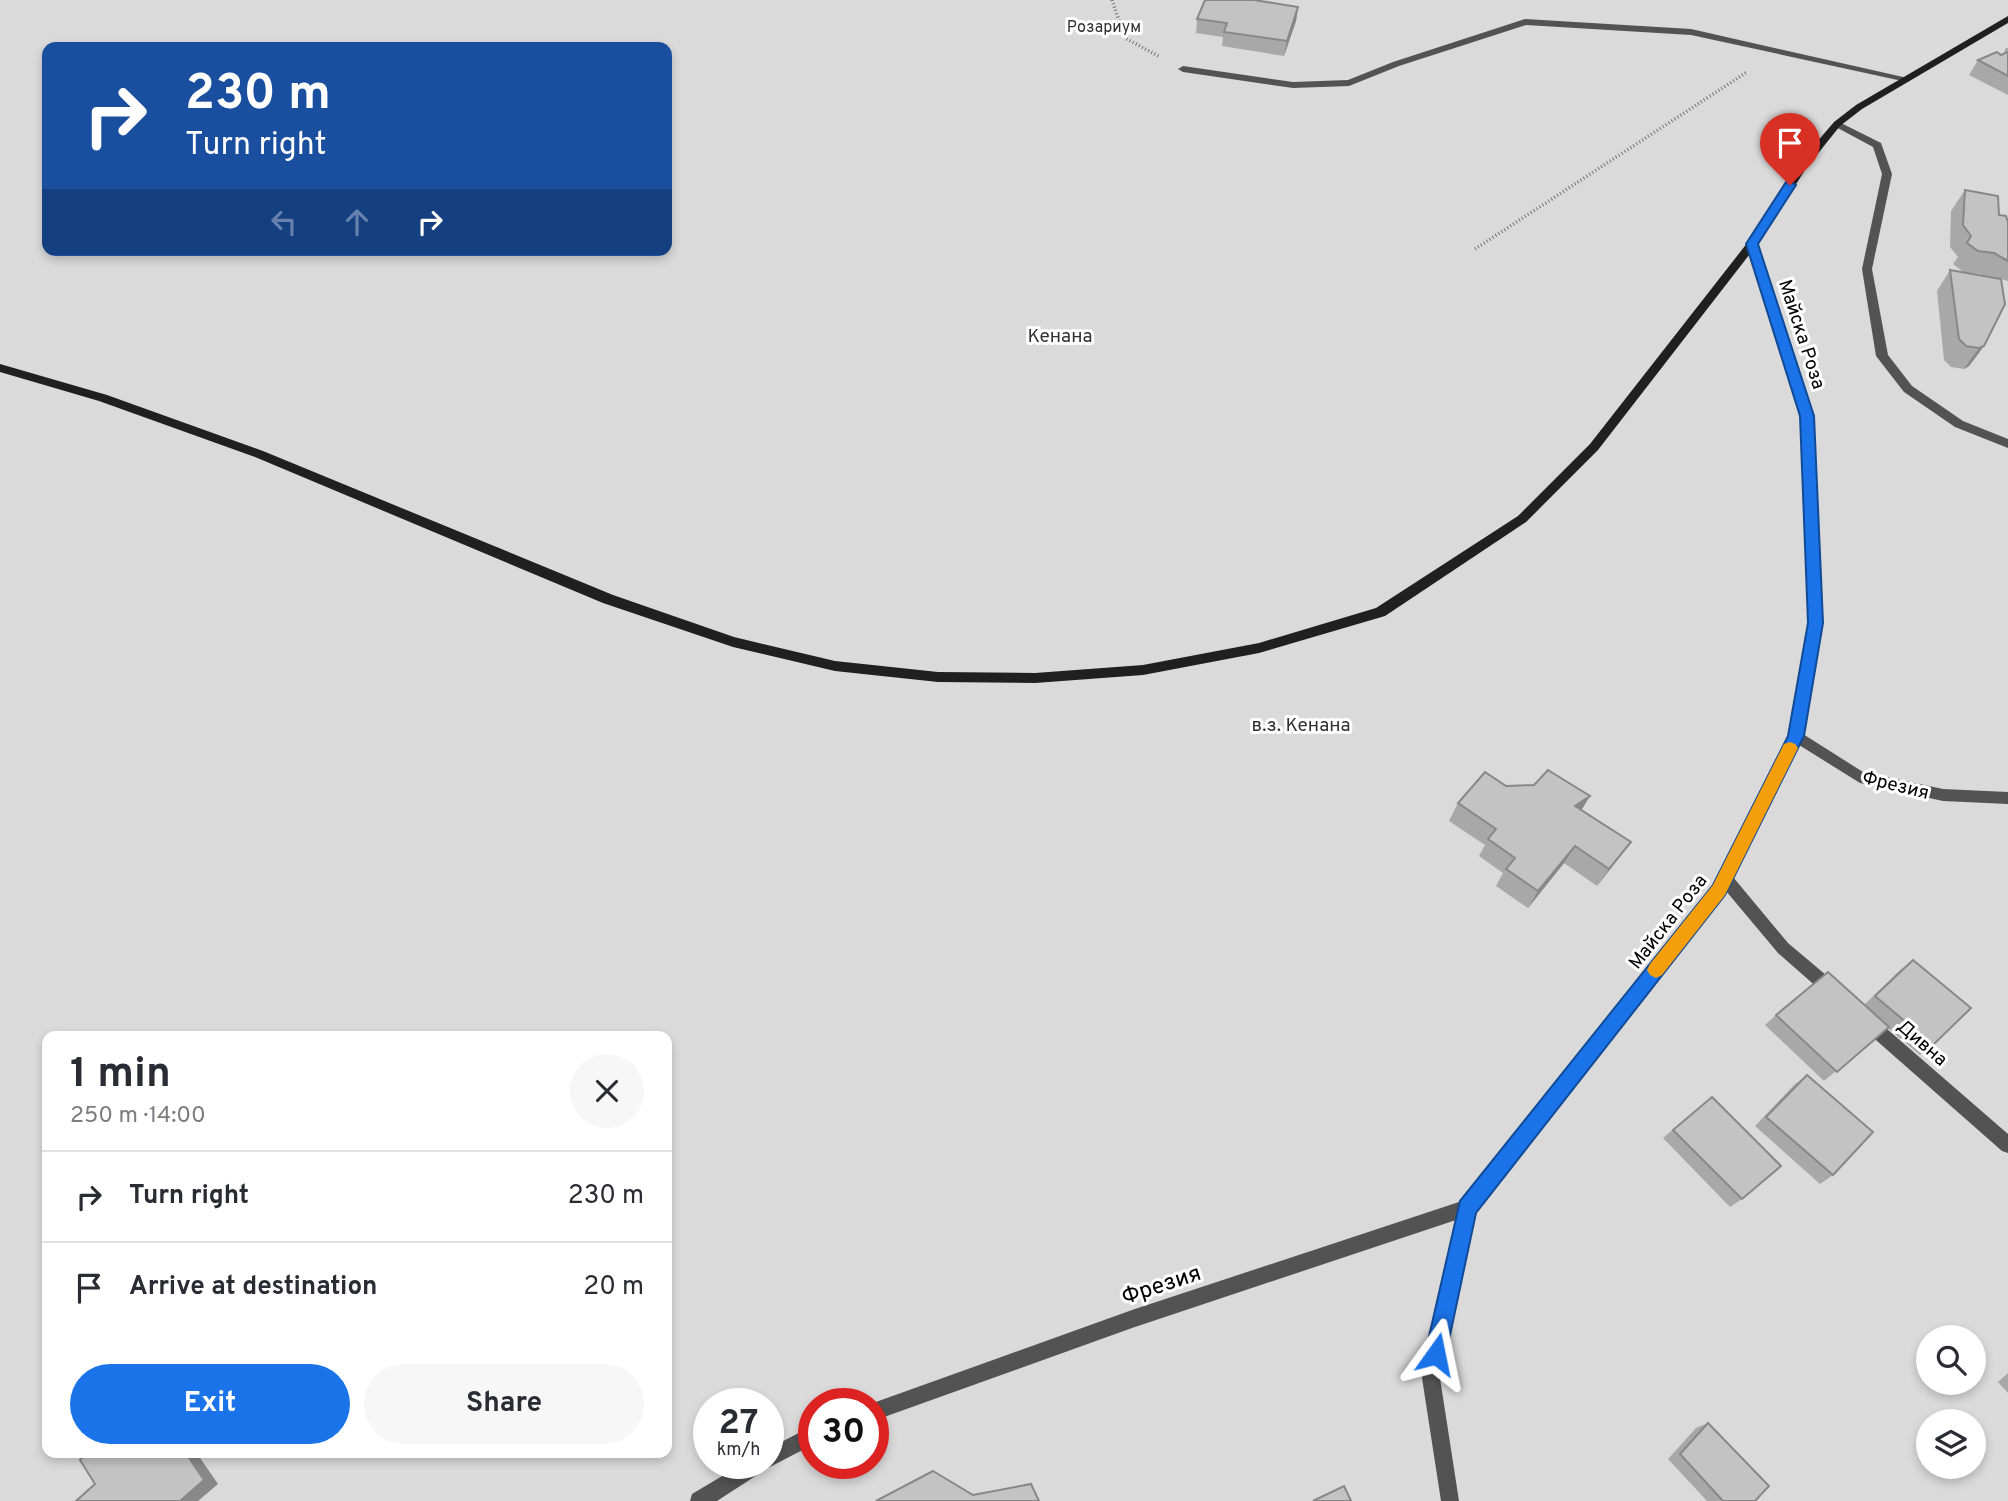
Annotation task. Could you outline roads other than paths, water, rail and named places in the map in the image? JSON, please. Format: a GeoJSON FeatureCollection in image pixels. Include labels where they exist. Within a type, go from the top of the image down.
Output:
{"type":"FeatureCollection","features":[{"type":"Feature","properties":{"kind":"main road"},"geometry":{"type":"LineString","coordinates":[[0,368],[103,398],[259,454],[608,599],[733,642],[835,666],[938,677],[1060,676],[1143,670],[1259,648],[1380,612],[1459,562],[1531,510],[1594,447],[1752,244],[1803,165],[1837,124],[1859,107],[2008,19]]}},
{"type":"Feature","properties":{"kind":"street"},"geometry":{"type":"LineString","coordinates":[[1183,69],[1293,85],[1349,83],[1396,64],[1525,22],[1691,32],[1907,79]]}},
{"type":"Feature","properties":{"kind":"street"},"geometry":{"type":"LineString","coordinates":[[1837,124],[1877,145],[1887,174],[1867,269],[1882,356],[1908,389],[1959,424],[2008,444]]}},
{"type":"Feature","properties":{"kind":"street","name":"Майска Роза"},"geometry":{"type":"LineString","coordinates":[[1450,1501],[1431,1378],[1467,1208],[1719,890],[1796,736],[1816,623],[1807,416],[1752,244]]}},
{"type":"Feature","properties":{"kind":"street","name":"Фрезия"},"geometry":{"type":"LineString","coordinates":[[1796,736],[1860,777],[1943,795],[2008,798]]}},
{"type":"Feature","properties":{"kind":"street","name":"Дивна"},"geometry":{"type":"LineString","coordinates":[[1726,878],[1783,948],[2008,1145]]}},
{"type":"Feature","properties":{"kind":"street","name":"Фрезия"},"geometry":{"type":"LineString","coordinates":[[889,1406],[1132,1319],[1467,1208]]}},
{"type":"Feature","properties":{"kind":"street"},"geometry":{"type":"LineString","coordinates":[[699,1501],[735,1479]]}},
{"type":"Feature","properties":{"kind":"park label","name":"Розариум"},"geometry":{"type":"Point","coordinates":[1104,26]}},
{"type":"Feature","properties":{"kind":"park label","name":"Кенана"},"geometry":{"type":"Point","coordinates":[1060,335]}},
{"type":"Feature","properties":{"kind":"park label","name":"в.з. Кенана"},"geometry":{"type":"Point","coordinates":[1301,724]}}]}
